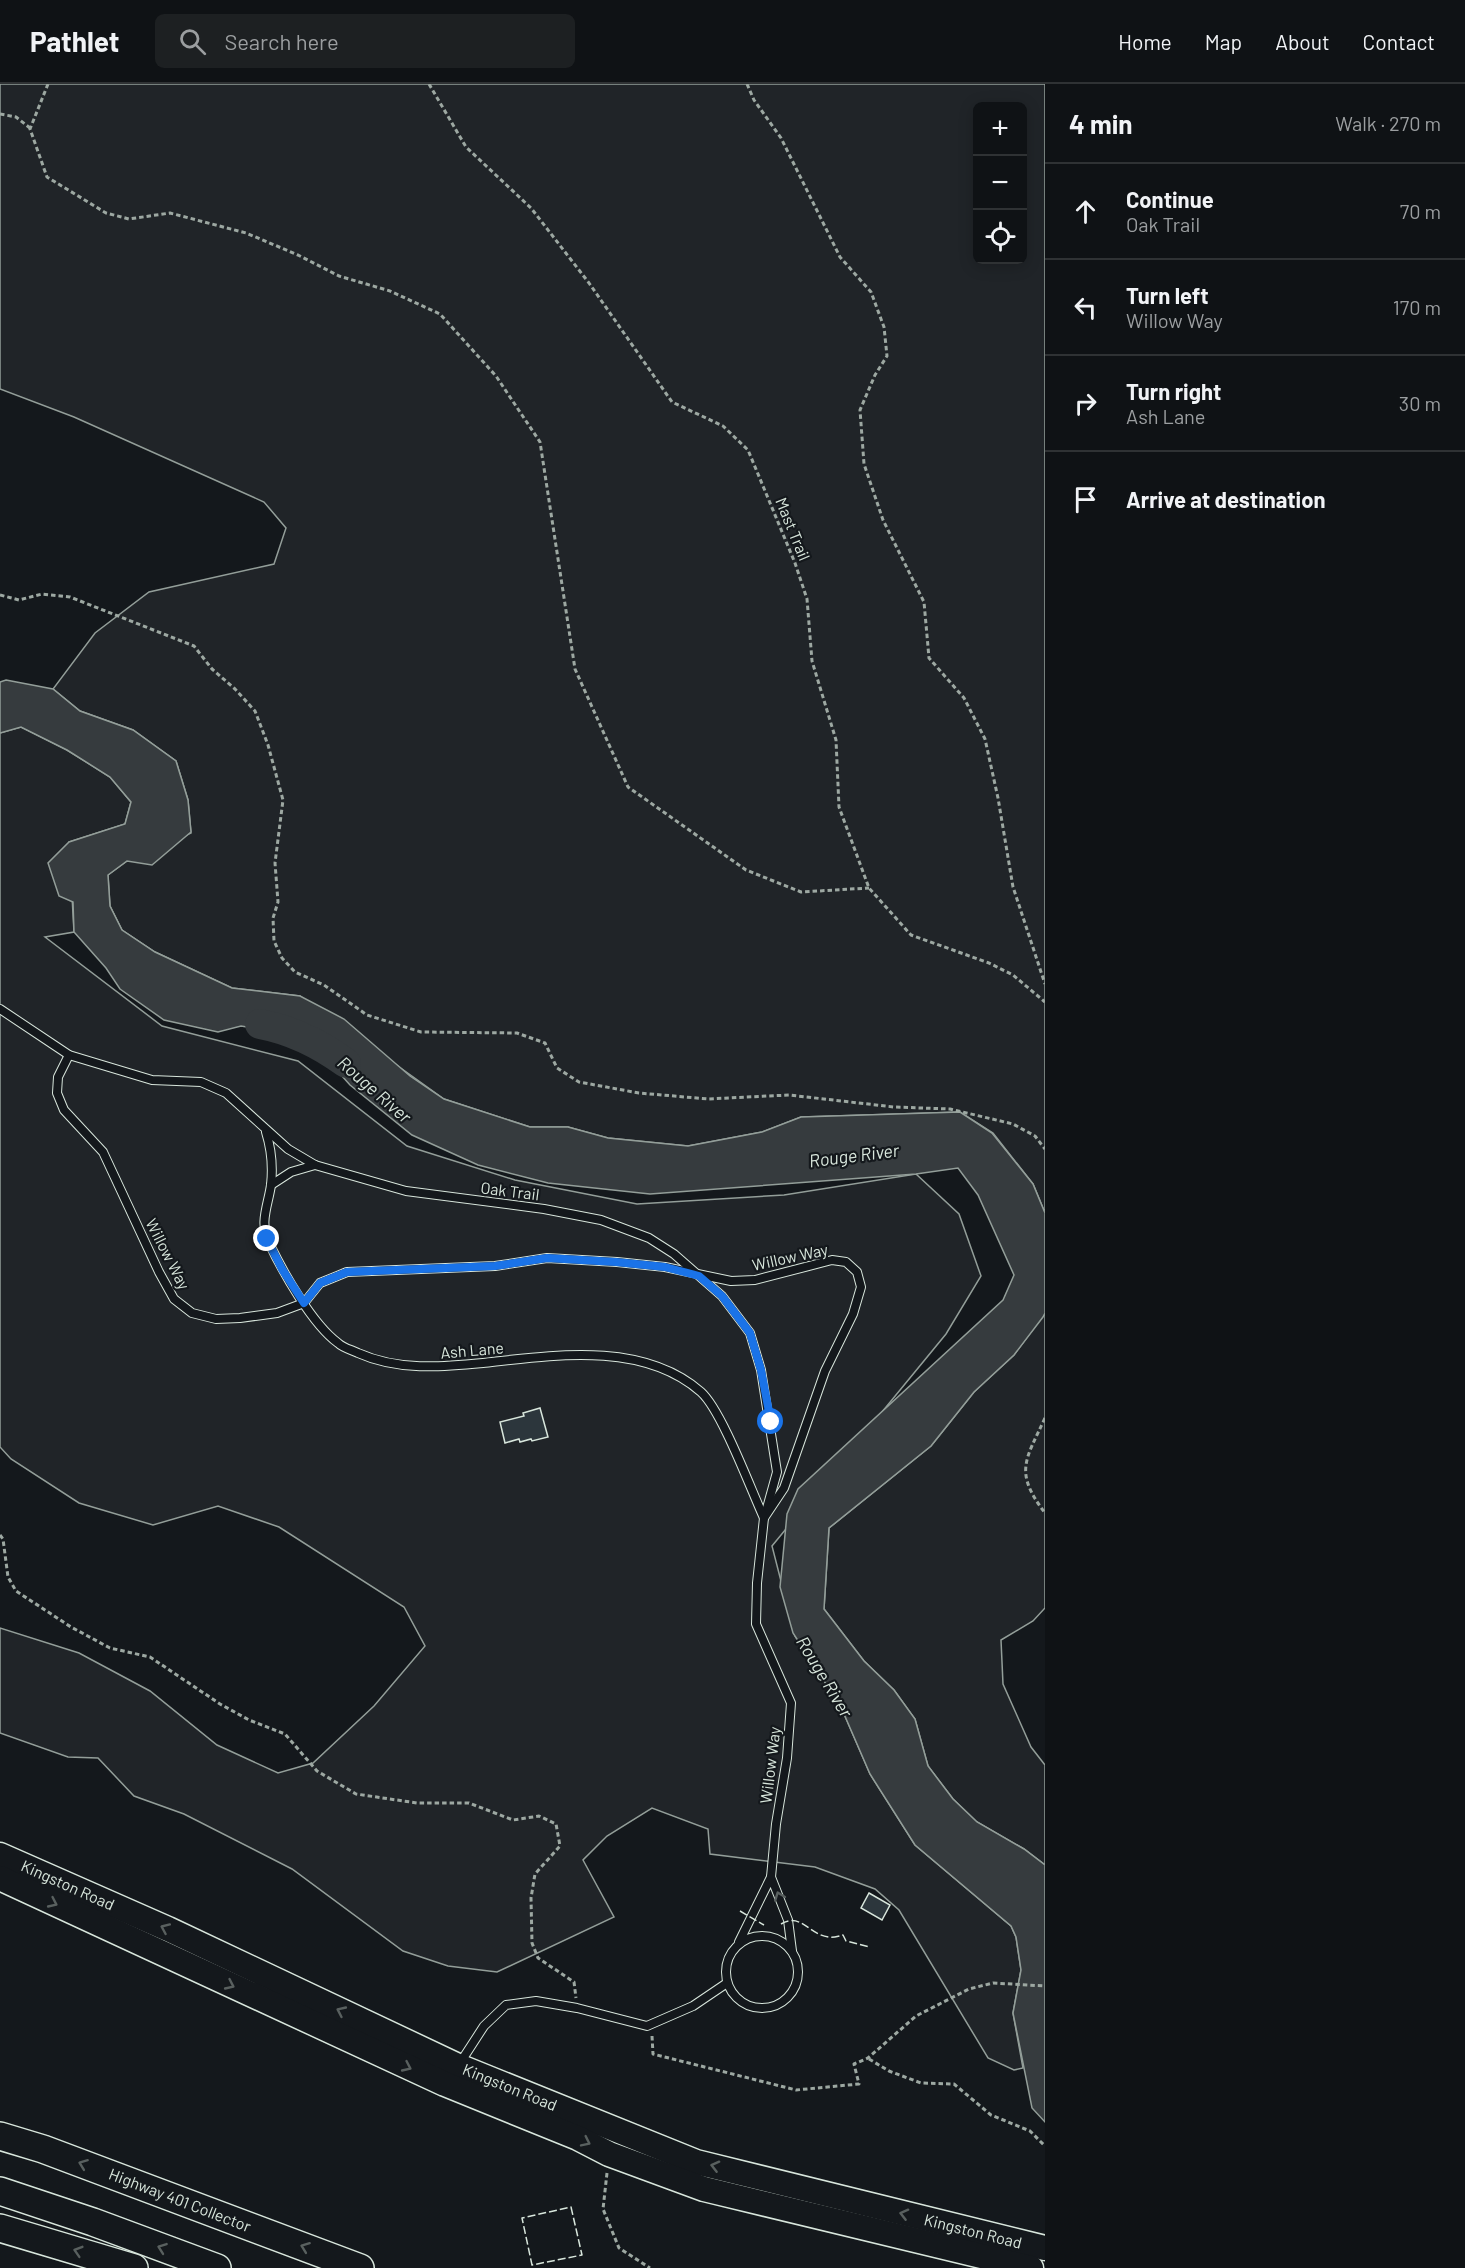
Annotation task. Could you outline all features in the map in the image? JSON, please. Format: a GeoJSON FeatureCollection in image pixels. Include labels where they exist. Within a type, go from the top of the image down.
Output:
{"type":"FeatureCollection","features":[{"type":"Feature","properties":{"kind":"highway"},"geometry":{"type":"LineString","coordinates":[[0,2125],[43,2149]]}},
{"type":"Feature","properties":{"kind":"highway","name":"Highway 401 Collector"},"geometry":{"type":"LineString","coordinates":[[0,2136],[43,2149],[360,2268]]}},
{"type":"Feature","properties":{"kind":"highway"},"geometry":{"type":"LineString","coordinates":[[0,2191],[93,2222],[217,2268]]}},
{"type":"Feature","properties":{"kind":"highway"},"geometry":{"type":"LineString","coordinates":[[0,2228],[134,2268]]}},
{"type":"Feature","properties":{"kind":"main road","name":"Kingston Road"},"geometry":{"type":"LineString","coordinates":[[0,1855],[168,1929],[609,2154],[704,2189],[981,2245],[1045,2248]]}},
{"type":"Feature","properties":{"kind":"main road","name":"Kingston Road"},"geometry":{"type":"LineString","coordinates":[[0,1878],[452,2075],[696,2162],[981,2245],[1031,2268]]}},
{"type":"Feature","properties":{"kind":"lane","name":"Oak Trail"},"geometry":{"type":"LineString","coordinates":[[0,1009],[69,1054],[152,1080],[201,1082],[226,1093],[265,1131],[288,1149],[315,1165],[406,1191],[544,1209],[601,1220],[649,1238],[674,1254],[722,1296],[750,1333],[761,1370],[777,1472],[764,1518]]}},
{"type":"Feature","properties":{"kind":"lane","name":"Willow Way"},"geometry":{"type":"LineString","coordinates":[[69,1054],[58,1077],[57,1093],[64,1110],[103,1152],[174,1299],[192,1312],[216,1319],[277,1313],[304,1303],[320,1283],[347,1272],[495,1266],[547,1258],[665,1267],[731,1281],[755,1280],[832,1260],[846,1262],[857,1272],[861,1287],[853,1314],[825,1371],[783,1488],[764,1518],[757,1583],[756,1624],[791,1702],[787,1758],[776,1824],[771,1877],[738,1944]]}},
{"type":"Feature","properties":{"kind":"lane","name":"Ash Lane"},"geometry":{"type":"LineString","coordinates":[[265,1131],[272,1150],[271,1185],[266,1200],[264,1219],[267,1239],[282,1269],[317,1324],[338,1344],[373,1360],[401,1365],[450,1366],[577,1356],[626,1358],[670,1370],[703,1394],[720,1420],[764,1518]]}},
{"type":"Feature","properties":{"kind":"lane"},"geometry":{"type":"LineString","coordinates":[[271,1185],[291,1172],[315,1165]]}},
{"type":"Feature","properties":{"kind":"lane","name":"Willow Way"},"geometry":{"type":"LineString","coordinates":[[771,1877],[788,1920],[792,1952]]}},
{"type":"Feature","properties":{"kind":"lane"},"geometry":{"type":"LineString","coordinates":[[760,1935],[773,1937],[784,1943],[792,1952],[798,1964],[798,1976],[791,1994],[777,2006],[765,2009],[753,2008],[741,2003],[732,1994],[727,1983],[727,1961],[738,1944],[760,1935]]}},
{"type":"Feature","properties":{"kind":"lane"},"geometry":{"type":"LineString","coordinates":[[452,2075],[484,2026],[506,2006],[536,2001],[577,2008],[647,2026],[693,2006],[727,1983]]}},
{"type":"Feature","properties":{"kind":"path"},"geometry":{"type":"LineString","coordinates":[[30,129],[48,84]]}},
{"type":"Feature","properties":{"kind":"path","name":"Mast Trail"},"geometry":{"type":"LineString","coordinates":[[429,84],[466,147],[531,208],[589,283],[672,402],[723,426],[748,450],[795,563],[807,599],[812,661],[836,740],[839,807],[869,888],[911,934],[989,963],[1013,975],[1045,1002]]}},
{"type":"Feature","properties":{"kind":"path"},"geometry":{"type":"LineString","coordinates":[[747,84],[754,100],[781,138],[840,257],[871,292],[884,327],[887,356],[875,375],[860,410],[864,464],[883,520],[924,602],[929,658],[964,698],[985,739],[998,798],[1013,887],[1045,984]]}},
{"type":"Feature","properties":{"kind":"path"},"geometry":{"type":"LineString","coordinates":[[0,114],[16,117],[30,129],[47,177],[105,213],[129,219],[170,213],[246,233],[298,255],[339,276],[390,291],[440,315],[496,376],[540,442],[575,669],[628,787],[746,870],[801,892],[869,888]]}},
{"type":"Feature","properties":{"kind":"path"},"geometry":{"type":"LineString","coordinates":[[0,595],[19,600],[42,594],[70,597],[194,646],[212,669],[255,711],[268,745],[283,800],[275,863],[278,902],[273,918],[274,941],[282,958],[295,972],[324,985],[368,1016],[421,1032],[517,1033],[545,1043],[557,1068],[579,1082],[639,1093],[708,1099],[789,1095],[884,1106],[950,1109],[1013,1124],[1035,1136],[1045,1149]]}},
{"type":"Feature","properties":{"kind":"path"},"geometry":{"type":"LineString","coordinates":[[1045,1418],[1028,1456],[1024,1474],[1045,1513]]}},
{"type":"Feature","properties":{"kind":"path"},"geometry":{"type":"LineString","coordinates":[[0,1535],[3,1539],[8,1577],[16,1592],[70,1628],[110,1648],[150,1657],[220,1704],[249,1720],[285,1734],[317,1771],[356,1794],[417,1803],[469,1803],[513,1820],[540,1816],[556,1824],[560,1846],[535,1874],[531,1898],[532,1943],[538,1958],[574,1982],[577,2008]]}},
{"type":"Feature","properties":{"kind":"path"},"geometry":{"type":"LineString","coordinates":[[647,2026],[653,2040],[653,2055],[796,2090],[860,2084],[854,2064],[868,2058],[916,2016],[969,1989],[993,1983],[1045,1986]]}},
{"type":"Feature","properties":{"kind":"path"},"geometry":{"type":"LineString","coordinates":[[868,2058],[889,2071],[921,2083],[954,2084],[991,2115],[1030,2132],[1045,2146]]}},
{"type":"Feature","properties":{"kind":"path"},"geometry":{"type":"LineString","coordinates":[[609,2154],[603,2209],[619,2248],[650,2268]]}},
{"type":"Feature","properties":{"kind":"shaded area"},"geometry":{"type":"Polygon","coordinates":[[[0,84],[1045,84],[1045,1213],[1033,1184],[993,1133],[960,1112],[801,1117],[762,1132],[688,1146],[608,1138],[568,1127],[530,1127],[444,1099],[300,996],[232,988],[155,952],[122,930],[110,906],[108,875],[127,861],[191,833],[188,800],[176,761],[133,730],[80,711],[53,689],[95,633],[149,592],[274,564],[286,528],[264,502],[74,417],[0,389],[0,84]]]}},
{"type":"Feature","properties":{"kind":"shaded area"},"geometry":{"type":"Polygon","coordinates":[[[21,727],[67,750],[110,777],[131,802],[125,824],[69,842],[74,932],[45,937],[162,1026],[298,1061],[407,1146],[515,1180],[637,1204],[784,1195],[916,1174],[959,1214],[981,1276],[946,1334],[772,1546],[795,1636],[841,1707],[870,1774],[915,1845],[1011,1926],[1016,1937],[1021,1970],[1013,2013],[1023,2068],[1014,2070],[988,2058],[899,1910],[875,1889],[815,1867],[710,1854],[708,1829],[652,1808],[607,1836],[583,1860],[614,1917],[497,1972],[448,1966],[403,1951],[292,1869],[184,1814],[134,1796],[98,1758],[68,1757],[0,1733],[0,1628],[79,1653],[150,1691],[217,1745],[278,1773],[313,1763],[374,1706],[425,1646],[404,1607],[279,1527],[218,1506],[153,1525],[79,1503],[11,1459],[0,1447],[0,733],[21,727]]]}},
{"type":"Feature","properties":{"kind":"shaded area"},"geometry":{"type":"Polygon","coordinates":[[[1045,1313],[1045,1608],[1033,1621],[1001,1640],[1003,1684],[1031,1747],[1045,1765],[1045,1865],[1024,1849],[977,1822],[953,1799],[928,1766],[915,1719],[894,1690],[864,1661],[824,1609],[829,1528],[931,1446],[974,1392],[1014,1355],[1045,1313]]]}},
{"type":"Feature","properties":{"kind":"water","name":"Rouge River"},"geometry":{"type":"Polygon","coordinates":[[[6,680],[53,689],[80,711],[133,730],[176,761],[188,800],[191,832],[152,865],[127,861],[108,875],[110,906],[122,930],[155,952],[232,988],[300,996],[344,1019],[410,1076],[444,1099],[530,1127],[568,1127],[608,1138],[688,1146],[762,1132],[801,1117],[960,1112],[992,1133],[1033,1184],[1045,1213],[1045,1313],[1014,1355],[974,1392],[931,1446],[829,1528],[824,1609],[864,1661],[894,1690],[915,1719],[928,1766],[953,1799],[977,1822],[1024,1849],[1045,1865],[1045,2122],[1032,2108],[1013,2013],[1021,1970],[1016,1937],[1011,1926],[915,1845],[870,1774],[841,1707],[793,1633],[780,1587],[787,1514],[798,1489],[1003,1300],[1014,1275],[978,1195],[958,1168],[916,1174],[650,1194],[548,1183],[478,1165],[412,1135],[350,1085],[307,1037],[241,1026],[218,1032],[164,1020],[120,989],[106,968],[74,932],[73,902],[59,896],[48,863],[69,842],[125,824],[131,802],[110,777],[67,750],[21,727],[0,733],[0,682],[6,680]]]}},
{"type":"Feature","properties":{"kind":"building"},"geometry":{"type":"Polygon","coordinates":[[[540,1408],[548,1437],[520,1442],[519,1439],[505,1443],[500,1422],[524,1416],[523,1413],[540,1408]]]}},
{"type":"Feature","properties":{"kind":"building"},"geometry":{"type":"Polygon","coordinates":[[[869,1893],[890,1905],[882,1920],[861,1908],[869,1893]]]}},
{"type":"Feature","properties":{"kind":"waterway","name":"Rouge River"},"geometry":{"type":"LineString","coordinates":[[260,1024],[305,1039],[346,1063]]}},
{"type":"Feature","properties":{"kind":"fence"},"geometry":{"type":"LineString","coordinates":[[740,1911],[764,1925]]}},
{"type":"Feature","properties":{"kind":"fence"},"geometry":{"type":"LineString","coordinates":[[781,1924],[788,1921],[800,1922],[822,1935],[832,1937],[843,1935],[846,1941],[870,1947]]}},
{"type":"Feature","properties":{"kind":"fence"},"geometry":{"type":"LineString","coordinates":[[571,2207],[582,2255],[532,2265],[522,2218],[571,2207]]}},
{"type":"Feature","properties":{"kind":"route"},"geometry":{"type":"LineString","coordinates":[[267,1239],[282,1269],[304,1303],[320,1283],[347,1272],[495,1266],[547,1258],[665,1267],[699,1276],[722,1296],[750,1333],[761,1370],[771,1422]]}}]}
